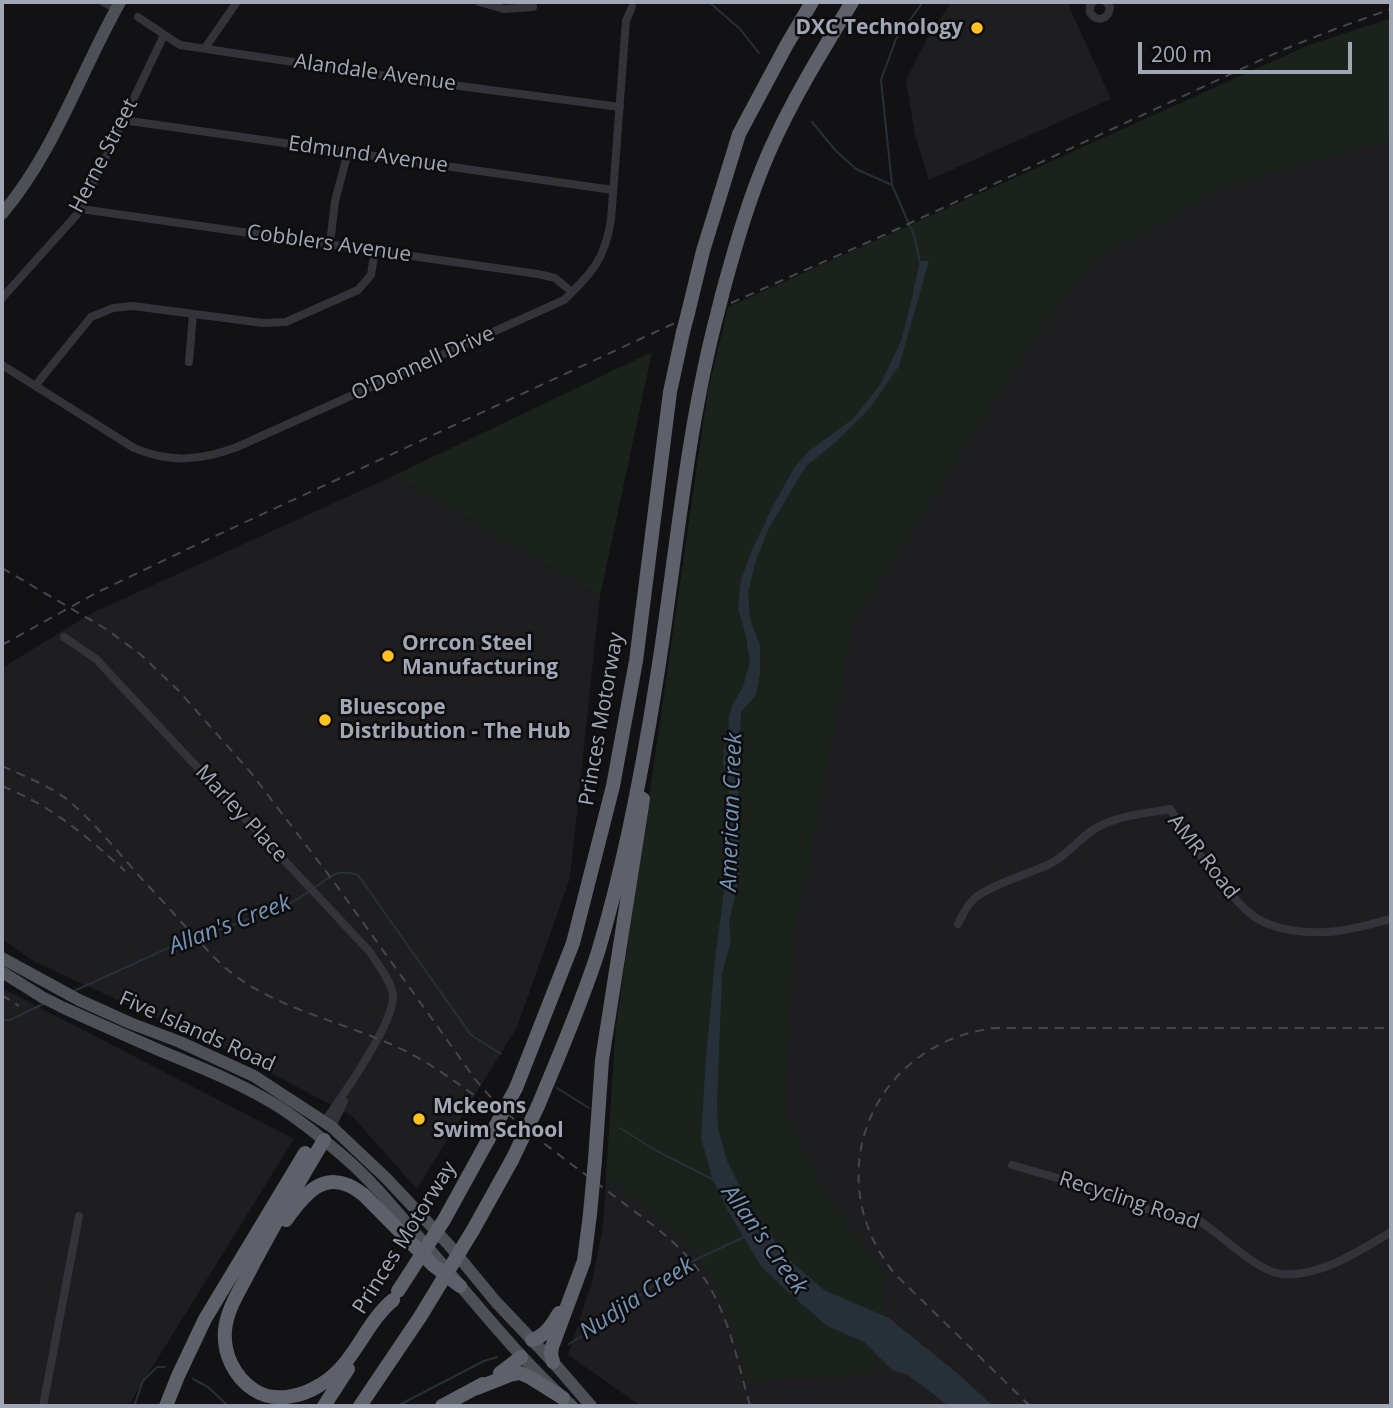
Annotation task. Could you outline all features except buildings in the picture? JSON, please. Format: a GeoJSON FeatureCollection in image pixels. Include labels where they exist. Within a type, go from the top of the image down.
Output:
{"type":"FeatureCollection","features":[{"type":"Feature","properties":{"kind":"highway","name":"Princes Motorway"},"geometry":{"type":"LineString","coordinates":[[324,1406],[444,1220],[516,1088],[573,943],[613,786],[636,661],[670,393],[703,251],[738,134],[812,2]]}},
{"type":"Feature","properties":{"kind":"highway"},"geometry":{"type":"LineString","coordinates":[[360,1406],[420,1317],[473,1230],[512,1160],[571,1028],[615,892],[636,794],[656,683],[698,397],[722,295],[747,212],[769,153],[807,75],[854,2]]}},
{"type":"Feature","properties":{"kind":"highway"},"geometry":{"type":"LineString","coordinates":[[552,1362],[551,1350],[584,1261],[603,1060],[651,753],[656,683]]}},
{"type":"Feature","properties":{"kind":"highway"},"geometry":{"type":"LineString","coordinates":[[324,1131],[253,1263],[228,1316],[225,1330],[228,1357],[243,1381],[256,1391],[285,1397],[302,1394],[335,1374],[382,1309],[395,1296]]}},
{"type":"Feature","properties":{"kind":"highway"},"geometry":{"type":"LineString","coordinates":[[166,1406],[205,1319],[324,1131]]}},
{"type":"Feature","properties":{"kind":"highway"},"geometry":{"type":"LineString","coordinates":[[253,1263],[264,1253],[307,1193],[317,1186],[336,1182],[354,1187],[364,1195],[433,1265],[460,1286]]}},
{"type":"Feature","properties":{"kind":"highway"},"geometry":{"type":"LineString","coordinates":[[528,1340],[540,1337],[550,1326],[576,1285]]}},
{"type":"Feature","properties":{"kind":"highway"},"geometry":{"type":"LineString","coordinates":[[442,1406],[477,1388],[522,1357]]}},
{"type":"Feature","properties":{"kind":"highway"},"geometry":{"type":"LineString","coordinates":[[477,1388],[520,1373],[567,1402]]}},
{"type":"Feature","properties":{"kind":"main road"},"geometry":{"type":"LineString","coordinates":[[2,214],[47,149],[118,5]]}},
{"type":"Feature","properties":{"kind":"main road","name":"Five Islands Road"},"geometry":{"type":"LineString","coordinates":[[2,958],[79,1000],[254,1076],[386,1178],[449,1245],[528,1340],[552,1362],[591,1406]]}},
{"type":"Feature","properties":{"kind":"main road","name":"Five Islands Road"},"geometry":{"type":"LineString","coordinates":[[2,972],[64,1009],[246,1088],[324,1131],[522,1357],[567,1402]]}},
{"type":"Feature","properties":{"kind":"main road"},"geometry":{"type":"LineString","coordinates":[[474,1303],[511,1336],[528,1340],[522,1357]]}},
{"type":"Feature","properties":{"kind":"street"},"geometry":{"type":"LineString","coordinates":[[103,2],[118,5]]}},
{"type":"Feature","properties":{"kind":"street"},"geometry":{"type":"LineString","coordinates":[[205,48],[237,2]]}},
{"type":"Feature","properties":{"kind":"street"},"geometry":{"type":"LineString","coordinates":[[479,2],[504,9],[533,6]]}},
{"type":"Feature","properties":{"kind":"street"},"geometry":{"type":"LineString","coordinates":[[1093,2],[1090,13],[1099,19],[1109,14],[1109,2]]}},
{"type":"Feature","properties":{"kind":"street","name":"O'Donnell Drive"},"geometry":{"type":"LineString","coordinates":[[2,365],[147,453],[182,458],[205,457],[237,447],[552,307],[564,300],[593,270],[608,241],[626,21],[632,7]]}},
{"type":"Feature","properties":{"kind":"street","name":"Alandale Avenue"},"geometry":{"type":"LineString","coordinates":[[138,17],[180,45],[406,79],[620,107]]}},
{"type":"Feature","properties":{"kind":"street","name":"Herne Street"},"geometry":{"type":"LineString","coordinates":[[2,298],[81,209],[164,35]]}},
{"type":"Feature","properties":{"kind":"street","name":"Edmund Avenue"},"geometry":{"type":"LineString","coordinates":[[123,120],[613,190]]}},
{"type":"Feature","properties":{"kind":"street"},"geometry":{"type":"LineString","coordinates":[[330,244],[335,201],[348,152]]}},
{"type":"Feature","properties":{"kind":"street","name":"Cobblers Avenue"},"geometry":{"type":"LineString","coordinates":[[81,209],[547,276],[555,278],[572,292]]}},
{"type":"Feature","properties":{"kind":"street"},"geometry":{"type":"LineString","coordinates":[[35,386],[91,317],[113,308],[133,306],[263,323],[286,322],[358,290],[371,275],[375,250]]}},
{"type":"Feature","properties":{"kind":"street"},"geometry":{"type":"LineString","coordinates":[[189,362],[193,314]]}},
{"type":"Feature","properties":{"kind":"street","name":"Marley Place"},"geometry":{"type":"LineString","coordinates":[[64,637],[96,659],[370,952],[390,984],[393,997],[391,1009],[324,1131]]}},
{"type":"Feature","properties":{"kind":"street","name":"AMR Road"},"geometry":{"type":"LineString","coordinates":[[958,923],[973,899],[1051,863],[1088,832],[1103,824],[1121,818],[1170,810],[1213,874],[1257,919],[1279,928],[1329,932],[1391,919]]}},
{"type":"Feature","properties":{"kind":"street","name":"Recycling Road"},"geometry":{"type":"LineString","coordinates":[[1012,1164],[1092,1189],[1136,1208],[1173,1212],[1190,1217],[1278,1274],[1318,1269],[1350,1256],[1391,1232]]}},
{"type":"Feature","properties":{"kind":"street"},"geometry":{"type":"LineString","coordinates":[[43,1406],[79,1216]]}},
{"type":"Feature","properties":{"kind":"shaded area"},"geometry":{"type":"Polygon","coordinates":[[[952,2],[1067,2],[1111,99],[929,180],[915,135],[906,80],[930,33],[952,2]]]}},
{"type":"Feature","properties":{"kind":"shaded area"},"geometry":{"type":"Polygon","coordinates":[[[1391,18],[1391,1406],[641,1406],[568,1355],[592,1282],[603,1226],[616,1026],[708,390],[1391,18]]]}},
{"type":"Feature","properties":{"kind":"shaded area"},"geometry":{"type":"Polygon","coordinates":[[[1391,18],[1391,141],[1361,147],[1223,188],[1095,260],[1036,336],[852,625],[820,809],[795,931],[785,1114],[828,1197],[886,1276],[874,1374],[747,1382],[729,1318],[695,1248],[606,1176],[616,1026],[708,390],[728,307],[1309,45],[1391,18]]]}},
{"type":"Feature","properties":{"kind":"shaded area"},"geometry":{"type":"Polygon","coordinates":[[[652,352],[600,596],[395,475],[652,352]]]}},
{"type":"Feature","properties":{"kind":"shaded area"},"geometry":{"type":"Polygon","coordinates":[[[395,475],[600,596],[570,878],[517,1027],[417,1189],[352,1116],[229,1051],[35,962],[2,939],[2,668],[92,613],[395,475]]]}},
{"type":"Feature","properties":{"kind":"shaded area"},"geometry":{"type":"Polygon","coordinates":[[[2,988],[294,1139],[128,1406],[2,1406],[2,988]]]}},
{"type":"Feature","properties":{"kind":"water"},"geometry":{"type":"Polygon","coordinates":[[[920,261],[929,261],[899,366],[869,409],[835,443],[806,466],[769,528],[756,560],[748,592],[750,619],[760,645],[760,673],[756,695],[741,712],[735,767],[740,822],[739,876],[729,923],[731,941],[722,974],[718,1128],[727,1161],[752,1210],[789,1260],[824,1290],[889,1318],[993,1406],[949,1406],[908,1375],[892,1370],[864,1342],[827,1326],[787,1291],[761,1266],[729,1213],[713,1180],[701,1138],[716,950],[729,856],[727,846],[730,830],[725,815],[729,790],[723,763],[724,748],[728,738],[729,716],[743,687],[750,662],[738,608],[741,579],[774,504],[794,468],[808,452],[854,418],[880,385],[901,341],[920,261]]]}},
{"type":"Feature","properties":{"kind":"waterway","name":"American Creek"},"geometry":{"type":"LineString","coordinates":[[709,2],[740,29],[759,53]]}},
{"type":"Feature","properties":{"kind":"waterway"},"geometry":{"type":"LineString","coordinates":[[892,185],[881,80],[896,39],[923,2]]}},
{"type":"Feature","properties":{"kind":"waterway","name":"American Creek"},"geometry":{"type":"LineString","coordinates":[[812,122],[836,151],[856,169],[892,185],[915,238],[920,263]]}},
{"type":"Feature","properties":{"kind":"waterway","name":"Allan's Creek"},"geometry":{"type":"LineString","coordinates":[[314,888],[339,873],[358,875],[471,1035],[501,1054]]}},
{"type":"Feature","properties":{"kind":"waterway","name":"Allan's Creek"},"geometry":{"type":"LineString","coordinates":[[74,991],[166,949],[288,905],[310,891]]}},
{"type":"Feature","properties":{"kind":"waterway","name":"Allan's Creek"},"geometry":{"type":"LineString","coordinates":[[2,1020],[10,1020],[43,1004]]}},
{"type":"Feature","properties":{"kind":"waterway","name":"Allan's Creek"},"geometry":{"type":"LineString","coordinates":[[557,1088],[589,1108]]}},
{"type":"Feature","properties":{"kind":"waterway","name":"Allan's Creek"},"geometry":{"type":"LineString","coordinates":[[620,1128],[655,1150],[714,1180]]}},
{"type":"Feature","properties":{"kind":"waterway","name":"Nudjia Creek"},"geometry":{"type":"LineString","coordinates":[[569,1344],[678,1268],[744,1237]]}},
{"type":"Feature","properties":{"kind":"waterway","name":"Nudjia Creek"},"geometry":{"type":"LineString","coordinates":[[397,1406],[484,1361],[497,1357]]}},
{"type":"Feature","properties":{"kind":"waterway","name":"Nudjia Creek"},"geometry":{"type":"LineString","coordinates":[[134,1406],[143,1381],[157,1367],[165,1367]]}},
{"type":"Feature","properties":{"kind":"waterway","name":"Nudjia Creek"},"geometry":{"type":"LineString","coordinates":[[193,1379],[208,1387],[228,1406]]}},
{"type":"Feature","properties":{"kind":"railway"},"geometry":{"type":"LineString","coordinates":[[731,303],[893,231],[1280,51],[1391,9]]}},
{"type":"Feature","properties":{"kind":"railway"},"geometry":{"type":"LineString","coordinates":[[2,645],[96,593],[198,544],[677,322]]}},
{"type":"Feature","properties":{"kind":"railway"},"geometry":{"type":"LineString","coordinates":[[2,568],[106,629],[140,654],[178,690],[252,774],[334,882],[484,1090],[522,1126],[651,1224],[690,1260],[706,1281],[721,1311],[750,1406]]}},
{"type":"Feature","properties":{"kind":"railway"},"geometry":{"type":"LineString","coordinates":[[2,766],[44,785],[68,800],[229,971],[285,1004],[402,1049],[442,1072],[492,1108]]}},
{"type":"Feature","properties":{"kind":"railway"},"geometry":{"type":"LineString","coordinates":[[2,786],[52,812],[125,871]]}},
{"type":"Feature","properties":{"kind":"railway"},"geometry":{"type":"LineString","coordinates":[[2,995],[19,1006]]}},
{"type":"Feature","properties":{"kind":"railway"},"geometry":{"type":"LineString","coordinates":[[1030,1406],[894,1273],[871,1235],[860,1196],[860,1157],[870,1120],[889,1087],[916,1059],[952,1039],[995,1028],[1391,1028]]}},
{"type":"Feature","properties":{"kind":"place","name":"DXC Technology"},"geometry":{"type":"Point","coordinates":[977,28]}},
{"type":"Feature","properties":{"kind":"place","name":"Orrcon Steel Manufacturing"},"geometry":{"type":"Point","coordinates":[388,656]}},
{"type":"Feature","properties":{"kind":"place","name":"Bluescope Distribution - The Hub"},"geometry":{"type":"Point","coordinates":[325,720]}},
{"type":"Feature","properties":{"kind":"place","name":"Mckeons Swim School"},"geometry":{"type":"Point","coordinates":[419,1119]}}]}
